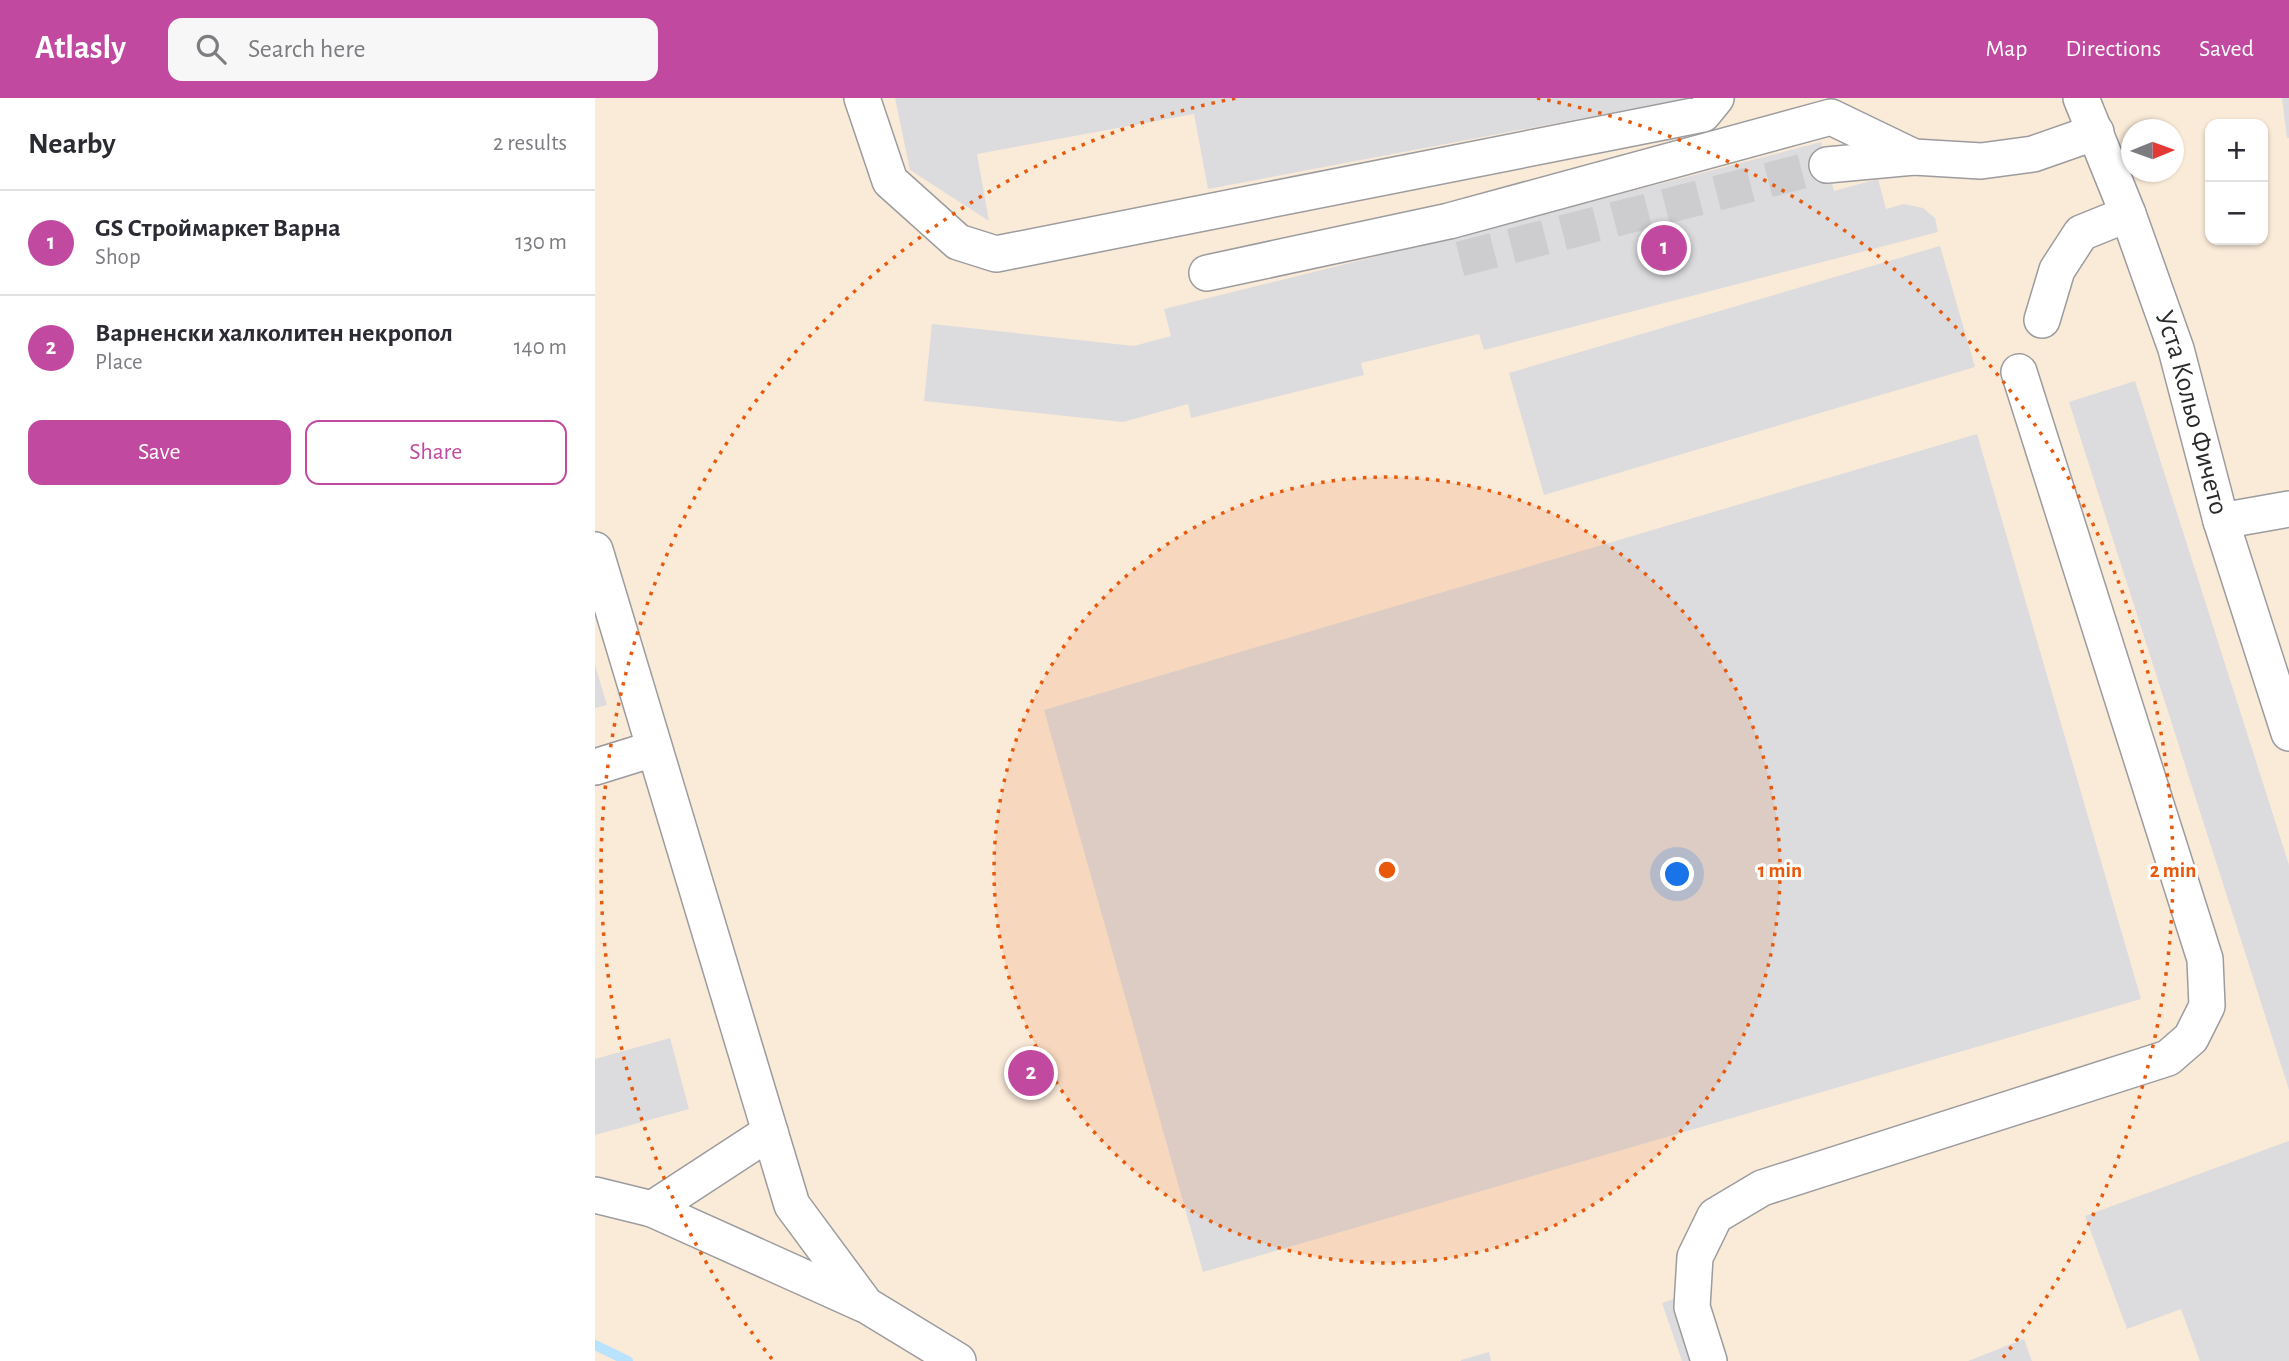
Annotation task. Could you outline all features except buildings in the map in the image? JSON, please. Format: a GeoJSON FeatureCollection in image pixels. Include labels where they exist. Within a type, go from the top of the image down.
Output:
{"type":"FeatureCollection","features":[{"type":"Feature","properties":{"kind":"street"},"geometry":{"type":"LineString","coordinates":[[862,98],[890,181],[958,242],[996,254],[1703,114],[1716,98]]}},
{"type":"Feature","properties":{"kind":"street","name":"Уста Кольо Фичето"},"geometry":{"type":"LineString","coordinates":[[2081,98],[2128,214],[2176,349],[2221,521],[2289,733]]}},
{"type":"Feature","properties":{"kind":"street"},"geometry":{"type":"LineString","coordinates":[[1207,273],[1449,221],[1831,117],[1915,157]]}},
{"type":"Feature","properties":{"kind":"street"},"geometry":{"type":"LineString","coordinates":[[1827,165],[1915,157],[1981,161],[2033,154],[2096,132]]}},
{"type":"Feature","properties":{"kind":"street"},"geometry":{"type":"LineString","coordinates":[[2042,320],[2057,270],[2081,233],[2128,214]]}},
{"type":"Feature","properties":{"kind":"street"},"geometry":{"type":"LineString","coordinates":[[1709,1361],[1692,1307],[1695,1257],[1715,1216],[1762,1188],[2168,1058],[2191,1038],[2207,1006],[2205,959],[2019,372]]}},
{"type":"Feature","properties":{"kind":"street"},"geometry":{"type":"LineString","coordinates":[[2221,521],[2289,509]]}},
{"type":"Feature","properties":{"kind":"street"},"geometry":{"type":"LineString","coordinates":[[595,550],[792,1205],[866,1305]]}},
{"type":"Feature","properties":{"kind":"street"},"geometry":{"type":"LineString","coordinates":[[595,767],[653,749]]}},
{"type":"Feature","properties":{"kind":"street"},"geometry":{"type":"LineString","coordinates":[[652,1209],[770,1132]]}},
{"type":"Feature","properties":{"kind":"street"},"geometry":{"type":"LineString","coordinates":[[595,1195],[652,1209],[866,1305],[958,1361]]}},
{"type":"Feature","properties":{"kind":"shaded area"},"geometry":{"type":"Polygon","coordinates":[[[595,98],[2289,98],[2289,1361],[595,1361],[595,98]]]}},
{"type":"Feature","properties":{"kind":"waterway"},"geometry":{"type":"LineString","coordinates":[[595,1345],[628,1361]]}},
{"type":"Feature","properties":{"kind":"tunnel"},"geometry":{"type":"LineString","coordinates":[[1460,259],[1827,165]]}},
{"type":"Feature","properties":{"kind":"place","name":"GS Строймаркет Варна"},"geometry":{"type":"Point","coordinates":[1664,248]}},
{"type":"Feature","properties":{"kind":"place","name":"Варненски халколитен некропол"},"geometry":{"type":"Point","coordinates":[1031,1073]}}]}
